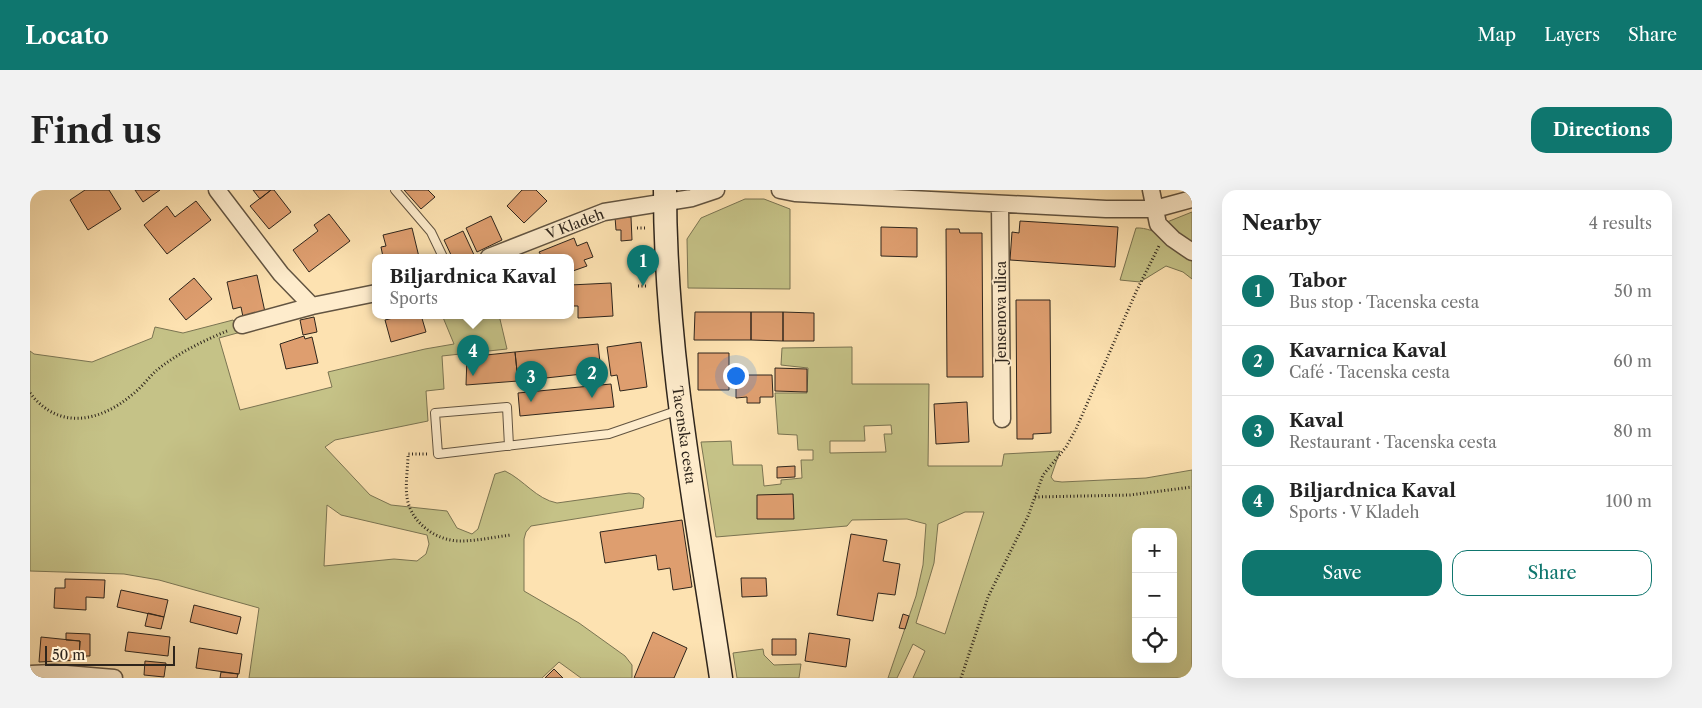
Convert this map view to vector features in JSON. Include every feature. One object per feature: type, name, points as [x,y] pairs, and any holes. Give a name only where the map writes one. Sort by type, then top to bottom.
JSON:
[{"type":"main road","name":"Tacenska cesta","points":[[665,196],[670,314],[680,410],[720,678]]},
{"type":"street","points":[[217,190],[281,274],[312,306]]},
{"type":"street","name":"V Kladeh","points":[[497,254],[604,212],[665,196],[692,198],[716,190]]},
{"type":"street","points":[[780,190],[795,193],[1000,204],[1155,209],[1192,199]]},
{"type":"street","points":[[1151,190],[1158,224],[1165,232],[1192,252]]},
{"type":"street","name":"Jensenova ulica","points":[[1000,204],[1002,420]]},
{"type":"street","points":[[242,325],[312,306],[372,294]]},
{"type":"street","points":[[30,674],[54,673],[114,678]]},
{"type":"lane","points":[[395,190],[431,232],[442,254]]},
{"type":"lane","points":[[509,446],[507,407],[435,413],[438,454],[509,446],[609,434],[680,410]]},
{"type":"path","points":[[637,228],[644,228]]},
{"type":"path","points":[[961,678],[988,597],[1035,497],[1043,475],[1066,447],[1076,429],[1136,292],[1165,232]]},
{"type":"path","points":[[638,286],[646,286]]},
{"type":"path","points":[[30,393],[54,415],[75,420],[106,412],[133,395],[158,370],[197,343],[242,325]]},
{"type":"path","points":[[438,454],[408,454],[407,498],[413,515],[422,526],[433,533],[460,541],[511,535]]},
{"type":"path","points":[[1035,497],[1130,496],[1192,487]]},
{"type":"shaded area","points":[[745,199],[764,199],[790,209],[790,289],[688,288],[687,239],[701,218]]},
{"type":"shaded area","points":[[1192,212],[1192,247],[1167,222]]},
{"type":"shaded area","points":[[1136,228],[1151,230],[1173,242],[1192,256],[1192,279],[1183,272],[1166,266],[1140,282],[1120,280]]},
{"type":"shaded area","points":[[444,319],[500,319],[507,349],[442,356],[444,389],[426,391],[428,421],[335,440],[325,447],[370,495],[391,505],[447,511],[457,528],[472,534],[478,529],[495,474],[505,471],[543,498],[557,503],[629,493],[639,494],[644,498],[643,508],[531,526],[526,532],[524,539],[524,591],[579,623],[625,656],[632,665],[632,678],[581,678],[559,662],[542,678],[249,678],[259,608],[159,580],[124,574],[30,571],[30,351],[34,354],[92,362],[152,338],[155,327],[183,333],[233,320],[241,332],[219,338],[240,410],[332,387],[328,372],[454,344]],"holes":[[[327,505],[341,515],[427,535],[429,544],[426,554],[417,561],[394,559],[324,566]]]},
{"type":"shaded area","points":[[852,347],[852,384],[929,384],[928,466],[1002,466],[1004,454],[1060,451],[1051,477],[1054,481],[1146,478],[1192,470],[1192,678],[913,678],[925,651],[913,644],[897,678],[888,678],[916,596],[923,565],[926,524],[907,519],[852,520],[847,526],[716,537],[701,442],[731,441],[733,465],[762,465],[764,486],[781,484],[781,480],[802,478],[801,460],[813,460],[813,450],[798,450],[797,435],[778,434],[775,393],[807,393],[808,368],[781,365],[782,348]],"holes":[[[891,425],[892,434],[884,434],[886,452],[830,453],[830,441],[865,441],[864,426]],[[965,512],[984,512],[945,634],[916,623],[934,563],[938,524]]]},
{"type":"shaded area","points":[[763,649],[764,655],[774,665],[801,664],[799,678],[737,678],[733,653]]},
{"type":"building","points":[[85,190],[109,190],[121,209],[88,230],[70,200]]},
{"type":"building","points":[[135,190],[160,190],[143,202]]},
{"type":"building","points":[[253,190],[271,190],[260,199]]},
{"type":"building","points":[[271,190],[274,190],[291,212],[269,229],[250,206]]},
{"type":"building","points":[[404,190],[428,190],[435,197],[421,209]]},
{"type":"building","points":[[522,190],[536,190],[547,201],[524,223],[507,206]]},
{"type":"building","points":[[196,201],[211,220],[167,254],[144,225],[167,206],[175,217]]},
{"type":"building","points":[[329,214],[350,241],[309,272],[293,250],[318,231],[314,225]]},
{"type":"building","points":[[491,216],[502,240],[477,252],[466,228]]},
{"type":"building","points":[[615,217],[631,217],[632,240],[621,241],[621,230],[616,230]]},
{"type":"building","points":[[1020,221],[1118,227],[1115,267],[1010,260],[1012,232],[1019,233]]},
{"type":"building","points":[[881,227],[917,228],[917,257],[881,256]]},
{"type":"building","points":[[412,228],[418,254],[382,254],[381,247],[386,246],[383,235]]},
{"type":"building","points":[[946,229],[959,229],[960,233],[982,233],[983,377],[947,377]]},
{"type":"building","points":[[463,231],[474,254],[451,254],[444,240]]},
{"type":"building","points":[[574,238],[577,246],[587,242],[593,257],[584,260],[587,266],[574,271],[574,254],[540,254],[539,252]]},
{"type":"building","points":[[257,275],[265,312],[243,317],[241,307],[233,309],[227,282]]},
{"type":"building","points":[[194,278],[212,299],[186,320],[169,299]]},
{"type":"building","points":[[611,283],[613,316],[578,318],[578,306],[574,306],[574,285]]},
{"type":"building","points":[[1016,300],[1050,300],[1051,433],[1033,434],[1033,439],[1017,439]]},
{"type":"building","points":[[695,312],[751,312],[751,340],[694,340]]},
{"type":"building","points":[[751,312],[783,312],[783,341],[751,340]]},
{"type":"building","points":[[783,312],[814,313],[814,341],[783,341]]},
{"type":"building","points":[[314,317],[317,332],[303,335],[300,320]]},
{"type":"building","points":[[422,319],[426,332],[391,342],[385,320]]},
{"type":"building","points":[[304,336],[305,339],[312,337],[318,363],[286,369],[280,344]]},
{"type":"building","points":[[641,342],[647,387],[620,391],[617,375],[611,376],[607,347]]},
{"type":"building","points":[[598,344],[601,372],[518,381],[515,352]]},
{"type":"building","points":[[515,352],[518,381],[466,385],[467,357]]},
{"type":"building","points":[[698,353],[729,353],[729,390],[698,390]]},
{"type":"building","points":[[775,368],[807,369],[807,392],[775,391]]},
{"type":"building","points":[[736,375],[772,375],[773,397],[760,397],[760,403],[747,403],[747,397],[736,398]]},
{"type":"building","points":[[611,384],[614,407],[520,416],[518,393]]},
{"type":"building","points":[[967,402],[969,442],[936,444],[934,404]]},
{"type":"building","points":[[795,466],[795,477],[777,478],[777,467]]},
{"type":"building","points":[[793,494],[794,519],[757,519],[757,495]]},
{"type":"building","points":[[682,520],[692,587],[673,590],[670,568],[658,570],[656,555],[605,563],[600,532]]},
{"type":"building","points":[[851,534],[887,540],[883,561],[900,564],[895,595],[878,593],[873,621],[837,615]]},
{"type":"building","points":[[741,578],[766,578],[767,596],[742,597]]},
{"type":"building","points":[[65,579],[105,580],[104,598],[86,597],[86,610],[54,608],[55,588],[65,588]]},
{"type":"building","points":[[121,590],[168,600],[164,617],[117,607]]},
{"type":"building","points":[[194,605],[241,617],[237,634],[190,622]]},
{"type":"building","points":[[148,613],[164,617],[161,629],[145,626]]},
{"type":"building","points":[[903,614],[909,616],[905,629],[899,628]]},
{"type":"building","points":[[128,632],[170,637],[168,656],[125,651]]},
{"type":"building","points":[[653,632],[687,648],[674,678],[634,678]]},
{"type":"building","points":[[66,633],[90,634],[90,656],[79,656],[80,641],[66,640]]},
{"type":"building","points":[[809,633],[850,639],[846,667],[805,661]]},
{"type":"building","points":[[41,637],[80,641],[79,660],[39,662]]},
{"type":"building","points":[[772,639],[796,639],[796,655],[772,655]]},
{"type":"building","points":[[199,648],[242,654],[239,674],[196,668]]},
{"type":"building","points":[[145,661],[166,663],[164,677],[144,675]]},
{"type":"building","points":[[554,669],[563,678],[545,678]]},
{"type":"building","points":[[221,672],[238,674],[237,678],[220,678]]},
{"type":"place","name":"Tabor","points":[[643,286]]},
{"type":"place","name":"Biljardnica Kaval","points":[[473,376]]},
{"type":"place","name":"Kavarnica Kaval","points":[[592,398]]},
{"type":"place","name":"Kaval","points":[[531,402]]}]
